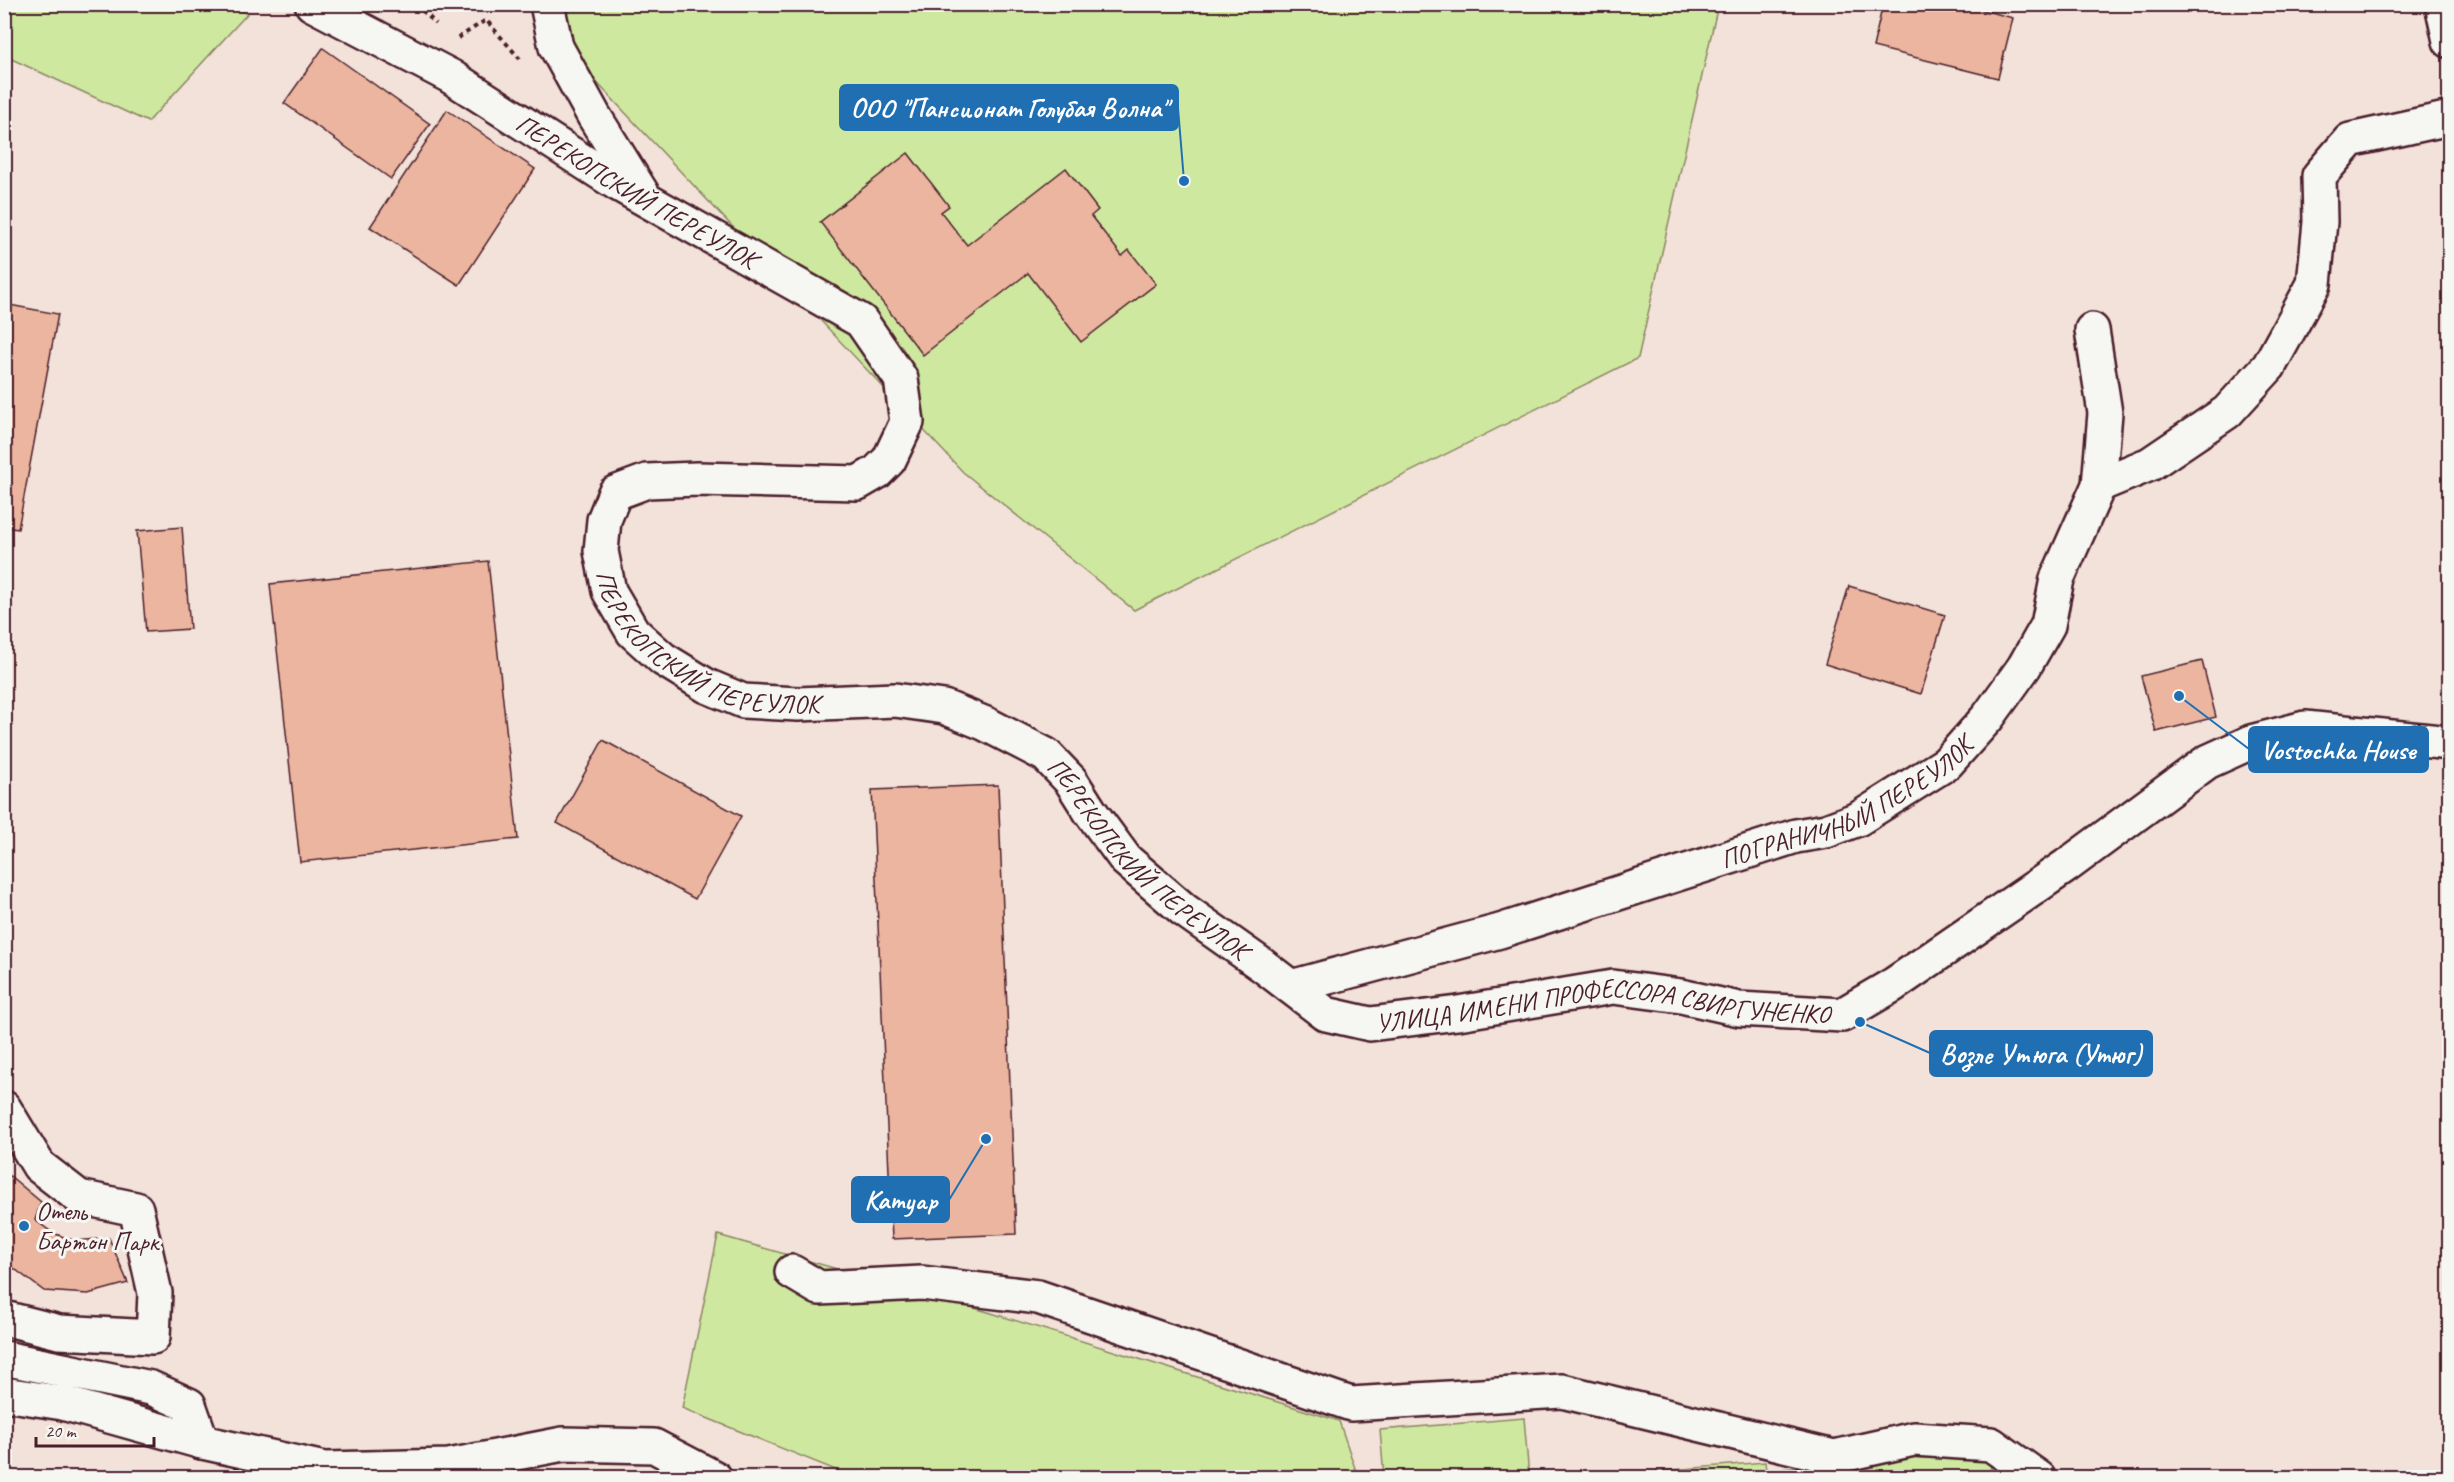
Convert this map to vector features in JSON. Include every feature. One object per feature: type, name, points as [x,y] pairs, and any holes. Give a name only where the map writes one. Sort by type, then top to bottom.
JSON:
[{"type":"street","name":"ПЕРЕКОПСКИЙ ПЕРЕУЛОК","points":[[312,4],[450,76],[618,184],[861,321],[901,379],[907,422],[889,460],[877,472],[858,483],[677,480],[647,482],[615,493],[604,520],[601,551],[609,591],[633,632],[663,659],[707,686],[743,701],[798,704],[895,700],[944,707],[986,724],[1046,755],[1071,781],[1126,860],[1184,910],[1291,987]]},
{"type":"street","points":[[547,4],[556,47],[594,116],[646,200]]},
{"type":"street","points":[[2442,4],[2450,41]]},
{"type":"street","points":[[2099,485],[2150,464],[2227,412],[2268,366],[2314,284],[2320,222],[2319,176],[2350,140],[2450,118]]},
{"type":"street","name":"ПОГРАНИЧНЫЙ ПЕРЕУЛОК","points":[[1291,987],[1500,931],[1796,836],[1826,831],[1858,819],[1947,763],[1988,717],[2024,668],[2048,625],[2057,579],[2099,485],[2105,413],[2092,330]]},
{"type":"street","name":"УЛИЦА ИМЕНИ ПРОФЕССОРА СВИРГУНЕНКО","points":[[1291,987],[1326,1014],[1370,1024],[1458,1013],[1613,987],[1681,996],[1739,1009],[1842,1015],[1893,985],[2018,899],[2207,762],[2250,742],[2305,728],[2450,743]]},
{"type":"street","points":[[4,1108],[39,1166],[79,1197],[136,1209],[155,1293],[153,1337],[59,1332],[4,1318]]},
{"type":"street","points":[[792,1272],[819,1288],[922,1283],[1038,1297],[1351,1404],[1562,1391],[1834,1457],[1914,1439],[1991,1444],[2039,1478]]},
{"type":"street","points":[[4,1358],[152,1388],[189,1405],[202,1442]]},
{"type":"street","points":[[4,1394],[63,1403],[202,1442],[325,1469],[449,1466],[563,1444],[654,1446],[715,1478]]},
{"type":"path","points":[[416,4],[438,26]]},
{"type":"path","points":[[453,40],[486,20],[519,60],[556,47]]},
{"type":"green space","points":[[229,4],[247,14],[148,122],[5,56],[5,5]]},
{"type":"green space","points":[[524,5],[1718,5],[1638,358],[1134,610],[963,472]]},
{"type":"green space","points":[[718,1235],[988,1312],[1339,1421],[1358,1477],[853,1477],[682,1408]]},
{"type":"green space","points":[[1524,1418],[1529,1477],[1384,1477],[1380,1430]]},
{"type":"green space","points":[[1988,1446],[1992,1477],[1785,1478],[1784,1469]]},
{"type":"green space","points":[[1765,1462],[1767,1477],[1589,1477]]},
{"type":"building","points":[[1883,4],[1960,4],[2013,18],[1998,78],[1873,47]]},
{"type":"building","points":[[323,48],[430,124],[391,179],[284,103]]},
{"type":"building","points":[[447,110],[535,169],[459,285],[370,227]]},
{"type":"building","points":[[908,153],[949,206],[941,212],[967,245],[1066,168],[1098,210],[1091,216],[1122,256],[1129,250],[1156,284],[1081,342],[1028,273],[923,355],[820,222]]},
{"type":"building","points":[[4,304],[58,314],[18,529],[4,527]]},
{"type":"building","points":[[182,527],[190,629],[146,632],[137,531]]},
{"type":"building","points":[[488,561],[518,839],[300,862],[270,584]]},
{"type":"building","points":[[1849,586],[1945,615],[1921,694],[1825,664]]},
{"type":"building","points":[[2202,661],[2216,717],[2156,732],[2141,676]]},
{"type":"building","points":[[603,740],[741,816],[695,899],[557,823]]},
{"type":"building","points":[[998,785],[1016,1234],[892,1239],[872,790]]},
{"type":"building","name":"Отель Бартон Парк","points":[[4,1171],[41,1202],[35,1220],[53,1233],[75,1241],[109,1238],[128,1283],[88,1294],[44,1291],[8,1264],[4,1271]]},
{"type":"place","name":"ООО \"Пансионат Голубая Волна\"","points":[[1184,181]]},
{"type":"place","name":"Vostochka House","points":[[2179,696]]},
{"type":"place","name":"Возле Утюга (Утюг)","points":[[1860,1022]]},
{"type":"place","name":"Катуар","points":[[986,1139]]},
{"type":"place","name":"Отель Бартон Парк","points":[[24,1226]]}]
